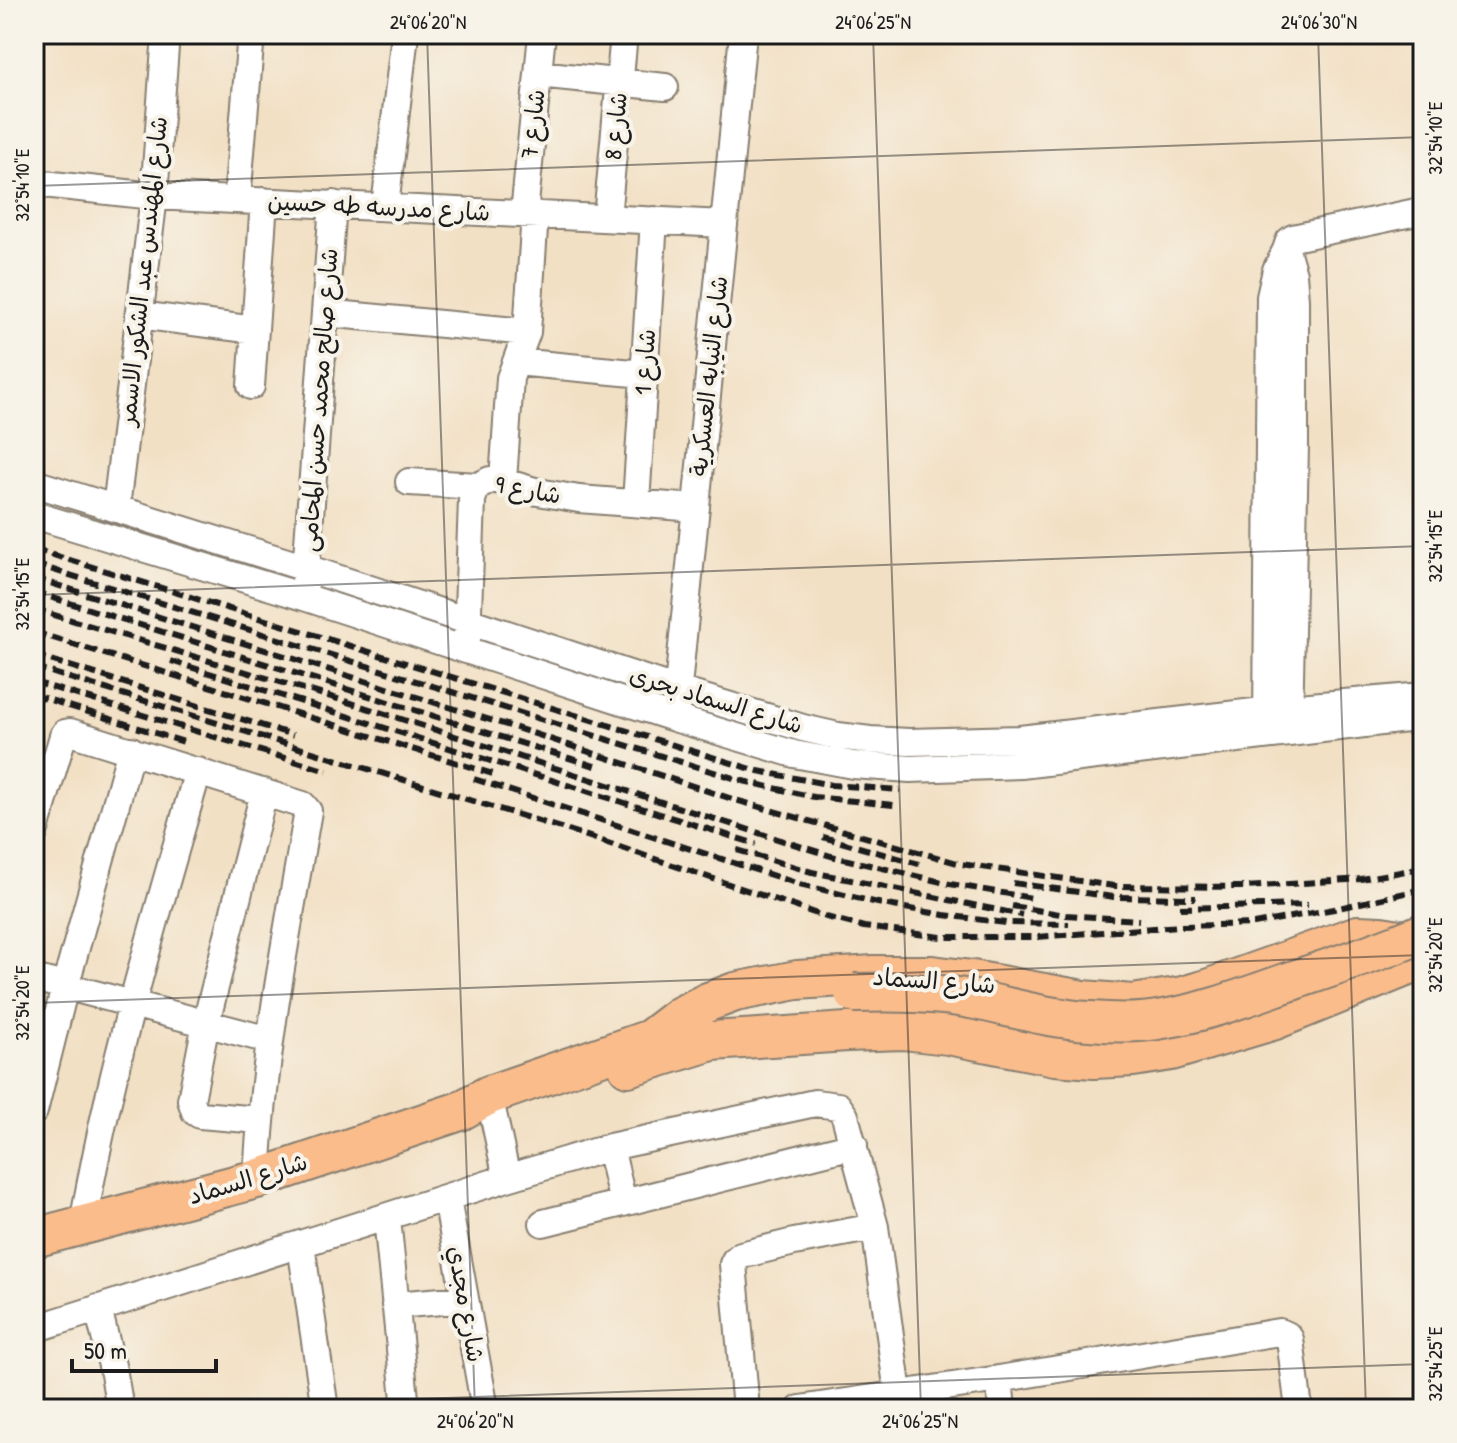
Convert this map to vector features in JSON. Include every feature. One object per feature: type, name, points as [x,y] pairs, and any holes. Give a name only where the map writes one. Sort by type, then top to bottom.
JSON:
[{"type":"highway","points":[[650,1039],[771,1006],[855,1003],[913,993],[973,1000],[1066,1019],[1126,1023],[1162,1020],[1204,1010],[1358,959],[1423,933]]},
{"type":"highway","name":"شارع السماد","points":[[34,1238],[257,1179],[480,1105],[650,1039],[680,1016],[735,992],[797,980],[932,975],[1083,1000],[1133,1004],[1207,989],[1358,935],[1423,943]]},
{"type":"highway","points":[[712,1041],[747,1029],[820,1015],[855,1003],[979,1020],[1025,1032],[1072,1039],[1132,1041],[1160,1038],[1189,1033],[1280,1004],[1423,950]]},
{"type":"highway","name":"شارع السماد","points":[[480,1105],[712,1041],[903,1030],[974,1039],[1055,1056],[1094,1059],[1133,1057],[1171,1051],[1275,1020],[1423,960]]},
{"type":"street","name":"شارع المهندس عبد الشكور الاسمر","points":[[116,508],[154,196],[166,34]]},
{"type":"street","points":[[237,200],[251,34]]},
{"type":"street","points":[[385,207],[405,34]]},
{"type":"street","name":"شارع 7","points":[[491,484],[510,384],[527,332],[529,214],[542,34]]},
{"type":"street","name":"شارع 8","points":[[607,218],[624,34]]},
{"type":"street","name":"شارع النيابه العسكرية","points":[[674,718],[743,34]]},
{"type":"street","points":[[538,74],[665,87]]},
{"type":"street","name":"شارع مدرسه طه حسين","points":[[34,183],[154,196],[724,224]]},
{"type":"street","points":[[251,386],[264,201]]},
{"type":"street","name":"شارع صالح محمد حسن المحامى","points":[[304,597],[333,204]]},
{"type":"street","points":[[1278,722],[1282,445],[1270,297],[1276,270],[1289,241],[1301,235],[1421,211]]},
{"type":"street","name":"شارع 1","points":[[636,503],[654,220]]},
{"type":"street","points":[[325,313],[527,332]]},
{"type":"street","points":[[139,315],[255,330]]},
{"type":"street","points":[[516,362],[644,374]]},
{"type":"street","points":[[409,482],[491,484]]},
{"type":"street","name":"شارع السماد بحرى","points":[[34,483],[803,728],[870,740],[1021,752]]},
{"type":"street","name":"شارع 9","points":[[466,650],[472,500],[475,491],[491,484],[579,499],[696,508]]},
{"type":"street","name":"شارع السماد بحرى","points":[[34,515],[304,597],[674,718],[794,754],[853,765],[910,769],[1021,752],[1278,722],[1423,696]]},
{"type":"street","name":"شارع السماد بحرى","points":[[1278,722],[1423,717]]},
{"type":"street","points":[[34,833],[63,736],[70,732],[264,792],[303,805],[308,811],[269,1040],[257,1179]]},
{"type":"street","points":[[909,742],[910,769]]},
{"type":"street","points":[[34,1111],[131,750]]},
{"type":"street","points":[[83,1225],[95,1153],[132,1005],[198,771]]},
{"type":"street","points":[[260,1120],[200,1115],[195,1112],[191,1100],[206,1023],[264,792]]},
{"type":"street","points":[[34,978],[269,1040]]},
{"type":"street","points":[[34,1329],[610,1147],[815,1103],[834,1104],[842,1110],[854,1145],[875,1227],[898,1393]]},
{"type":"street","points":[[480,1105],[507,1178]]},
{"type":"street","points":[[543,1223],[854,1145]]},
{"type":"street","points":[[610,1147],[623,1203]]},
{"type":"street","name":"شارع مجدي","points":[[447,1199],[485,1409]]},
{"type":"street","points":[[387,1218],[406,1409]]},
{"type":"street","points":[[746,1409],[735,1260],[741,1255],[794,1242],[875,1227]]},
{"type":"street","points":[[301,1245],[325,1409]]},
{"type":"street","points":[[395,1305],[465,1299]]},
{"type":"street","points":[[98,1308],[120,1409]]},
{"type":"street","points":[[807,1408],[1279,1332],[1290,1339],[1305,1408]]},
{"type":"street","points":[[999,1379],[1002,1409]]},
{"type":"railway","points":[[34,549],[758,771],[832,785],[900,790]]},
{"type":"railway","points":[[34,564],[743,781],[814,797],[894,805]]},
{"type":"railway","points":[[34,578],[529,732],[735,800],[961,864],[1114,886],[1246,887],[1361,879],[1423,868]]},
{"type":"railway","points":[[34,592],[598,767]]},
{"type":"railway","points":[[34,609],[351,703],[831,856],[950,884],[1032,898]]},
{"type":"railway","points":[[34,632],[493,774]]},
{"type":"railway","points":[[34,655],[293,735]]},
{"type":"railway","points":[[171,661],[756,844]]},
{"type":"railway","points":[[34,667],[578,833],[864,927],[941,937],[1037,937],[1180,926],[1254,924],[1423,889]]},
{"type":"railway","points":[[34,682],[327,771]]},
{"type":"railway","points":[[34,695],[184,742]]},
{"type":"railway","points":[[474,779],[799,884],[944,915],[1006,923],[1069,924]]},
{"type":"railway","points":[[823,837],[919,864]]},
{"type":"railway","points":[[737,850],[812,872],[1022,915]]},
{"type":"railway","points":[[1013,883],[1114,897],[1196,898]]},
{"type":"railway","points":[[1180,908],[1308,905]]},
{"type":"railway","points":[[1012,906],[1066,915],[1139,920]]}]
